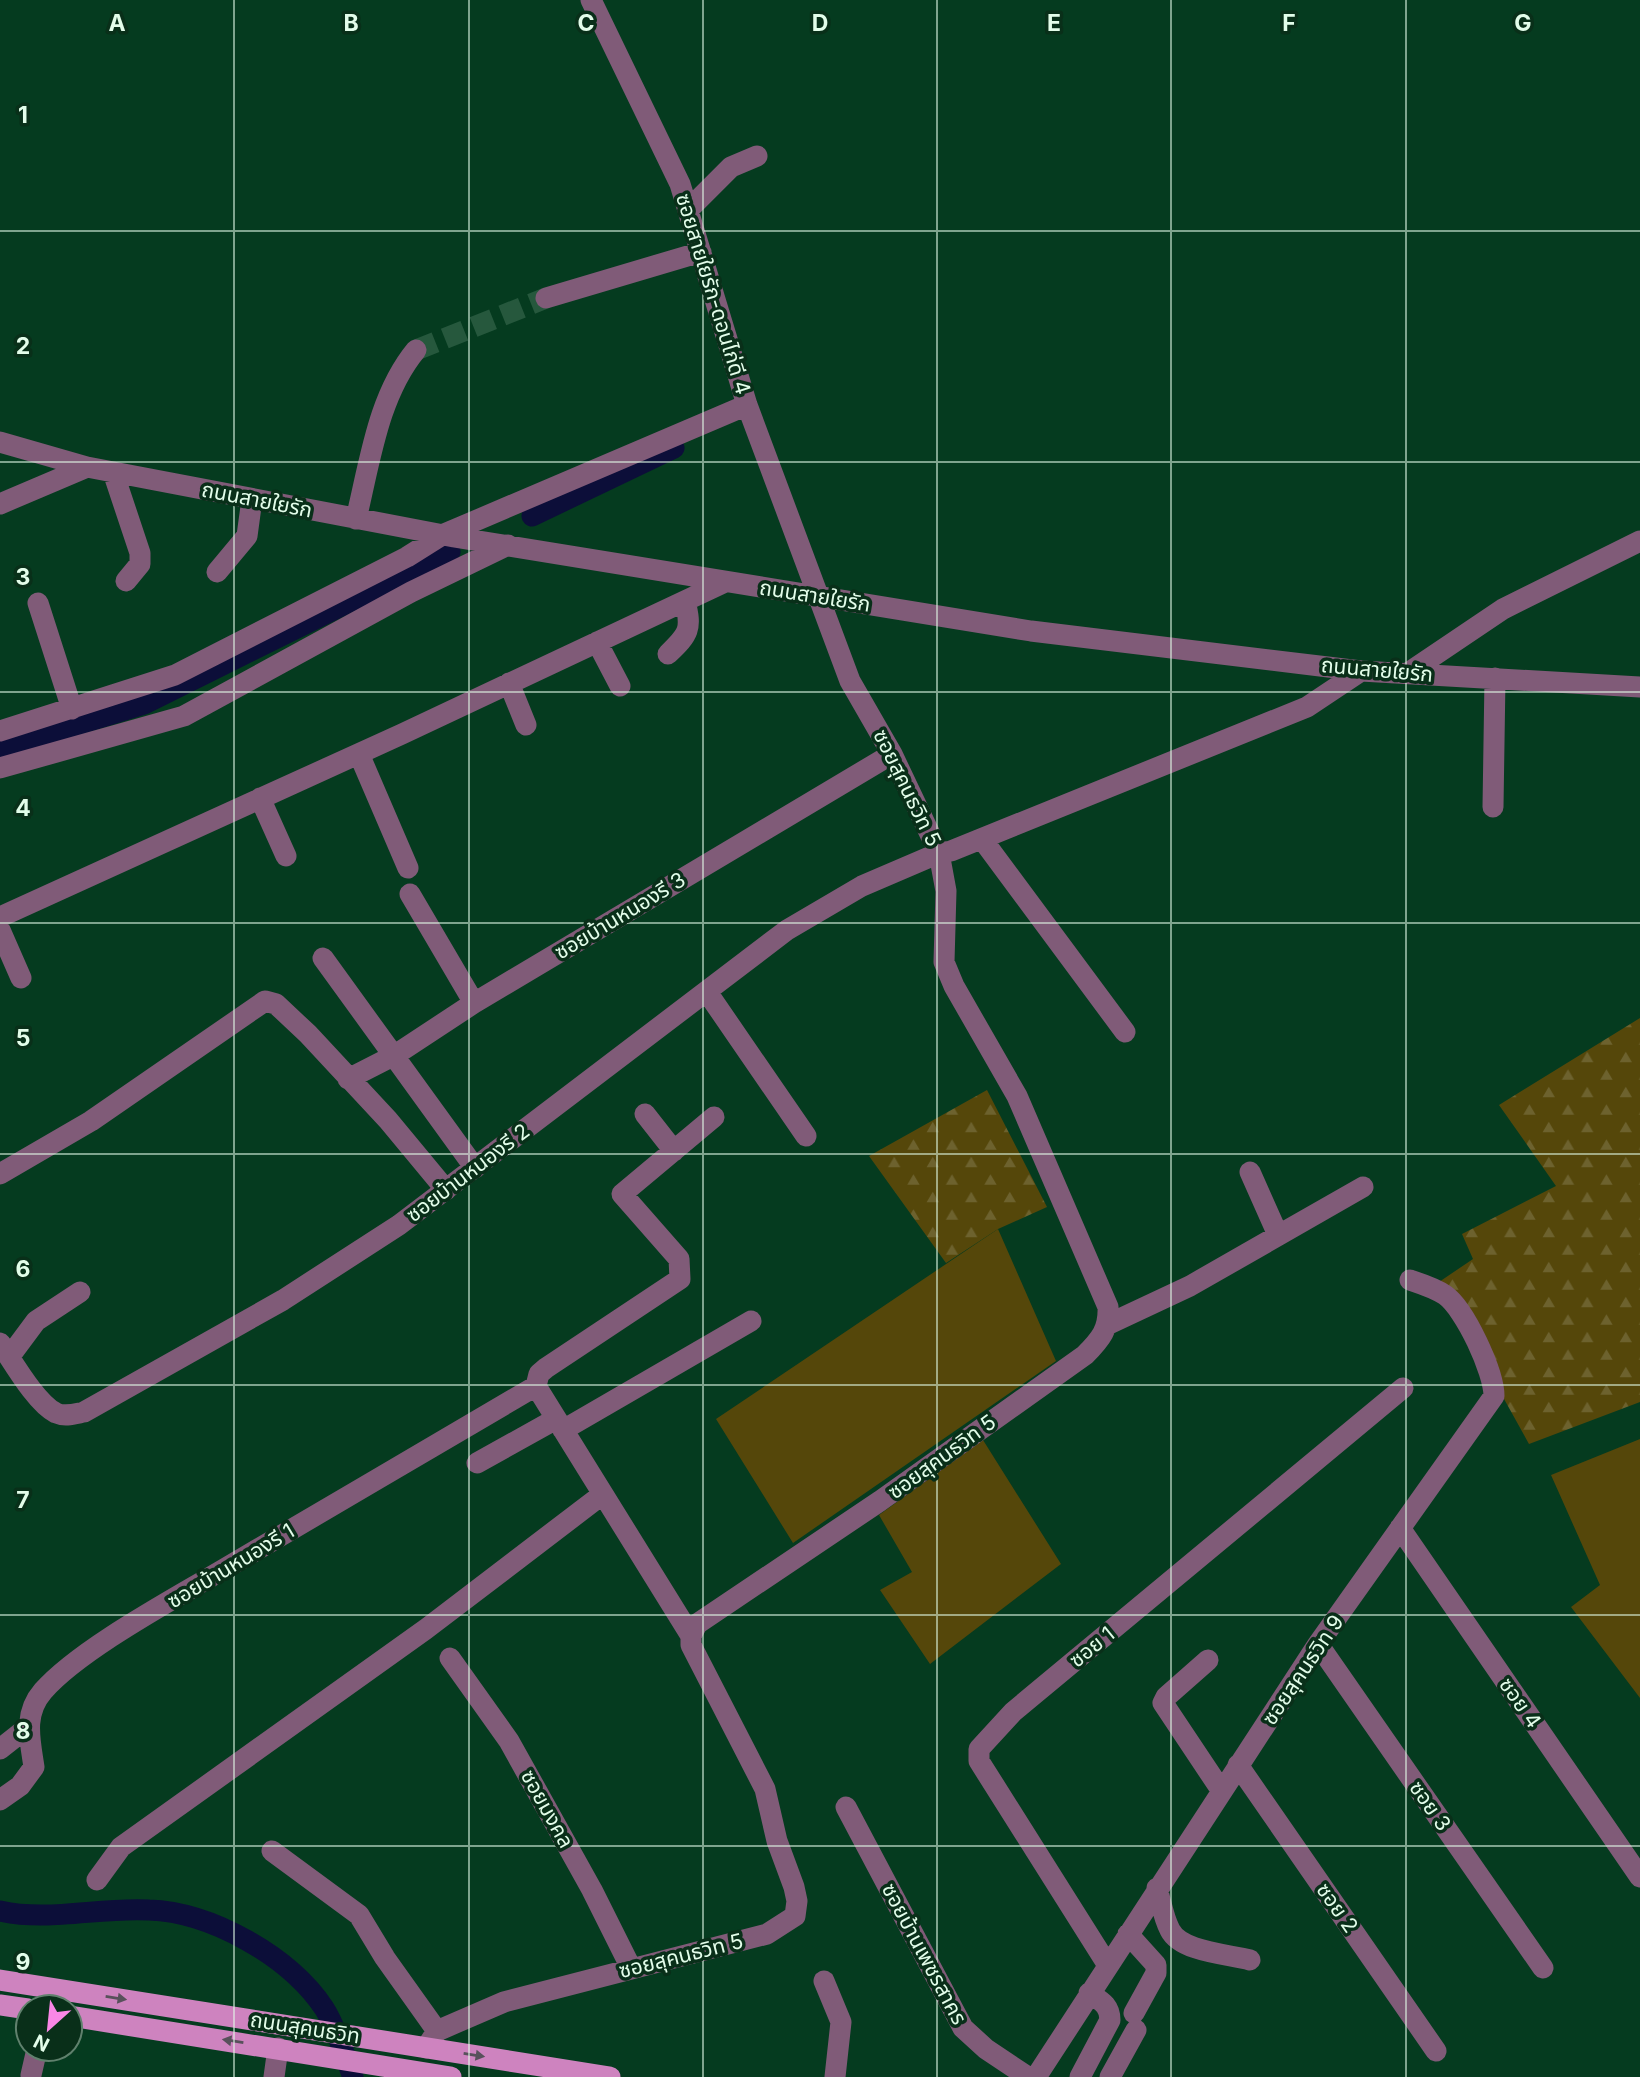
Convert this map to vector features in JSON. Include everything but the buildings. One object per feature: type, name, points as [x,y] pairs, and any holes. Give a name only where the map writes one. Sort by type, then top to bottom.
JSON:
[{"type":"main road","name":"ถนนสุคนธวิท","points":[[0,1980],[358,2037],[432,2039],[610,2077]]},
{"type":"main road","name":"ถนนสุคนธวิท","points":[[84,2018],[451,2077]]},
{"type":"street","name":"ซอยสายใยรัก-ดอนไก่ดี 4","points":[[591,0],[680,184],[747,405],[817,596]]},
{"type":"street","points":[[688,210],[731,167],[757,156]]},
{"type":"street","points":[[546,298],[701,252]]},
{"type":"street","points":[[356,519],[387,400],[396,379],[415,350]]},
{"type":"street","points":[[0,731],[175,676],[407,556],[442,535],[747,405]]},
{"type":"street","name":"ถนนสายใยรัก","points":[[0,442],[87,467],[442,535],[723,583],[1031,631],[1361,671],[1640,687]]},
{"type":"street","points":[[0,504],[87,467]]},
{"type":"street","points":[[113,472],[140,553],[140,564],[125,581]]},
{"type":"street","points":[[217,572],[247,536],[252,499]]},
{"type":"street","points":[[1408,673],[1503,609],[1640,541]]},
{"type":"street","points":[[0,768],[184,716],[411,592],[508,545]]},
{"type":"street","points":[[0,917],[359,754],[723,583]]},
{"type":"street","name":"ซอยสุคนธวิท 5","points":[[432,2039],[504,2002],[767,1934],[795,1916],[794,1887],[777,1841],[765,1789],[691,1645],[691,1636],[697,1624],[880,1502],[1085,1355],[1101,1339],[1108,1324],[1108,1307],[1033,1130],[954,986],[944,962],[946,891],[939,853],[892,754],[850,681],[817,596]]},
{"type":"street","points":[[668,654],[684,639],[690,625],[685,601]]},
{"type":"street","points":[[38,603],[72,709]]},
{"type":"street","points":[[597,642],[620,686]]},
{"type":"street","name":"ซอยบ้านหนองรี 2","points":[[5,1350],[43,1403],[57,1413],[68,1415],[84,1412],[283,1300],[399,1225],[786,930],[826,905],[939,853],[982,839],[1307,707],[1361,671]]},
{"type":"street","points":[[1493,807],[1495,678]]},
{"type":"street","points":[[509,683],[526,725]]},
{"type":"street","points":[[359,754],[408,868]]},
{"type":"street","name":"ซอยบ้านหนองรี 3","points":[[348,1079],[395,1055],[474,1003],[892,754]]},
{"type":"street","points":[[260,798],[286,856]]},
{"type":"street","points":[[982,839],[1125,1032]]},
{"type":"street","points":[[410,894],[474,1003]]},
{"type":"street","points":[[0,930],[21,978]]},
{"type":"street","points":[[323,958],[475,1168]]},
{"type":"street","points":[[707,992],[806,1136]]},
{"type":"street","points":[[1,1171],[91,1121],[265,1001],[284,1010],[388,1120],[446,1189]]},
{"type":"street","points":[[646,1114],[674,1151],[715,1117]]},
{"type":"street","name":"ซอยบ้านหนองรี 1","points":[[0,1800],[20,1786],[34,1767],[28,1727],[31,1711],[42,1692],[88,1654],[182,1594],[536,1386],[539,1374],[546,1368],[680,1279],[679,1259],[622,1195],[674,1151]]},
{"type":"street","points":[[1250,1172],[1278,1234]]},
{"type":"street","points":[[1108,1324],[1158,1303],[1363,1187]]},
{"type":"street","name":"ซอยสุคนธวิท 9","points":[[1036,2077],[1107,1964],[1318,1644],[1494,1396],[1494,1382],[1457,1306],[1445,1295],[1410,1280]]},
{"type":"street","points":[[5,1350],[36,1321],[80,1292]]},
{"type":"street","points":[[477,1464],[560,1424],[751,1321]]},
{"type":"street","points":[[536,1386],[691,1636]]},
{"type":"street","name":"ซอย 1","points":[[1107,1964],[979,1761],[979,1749],[1013,1712],[1403,1388]]},
{"type":"street","points":[[97,1880],[121,1847],[426,1629],[603,1494]]},
{"type":"street","name":"ซอย 4","points":[[1400,1528],[1640,1877]]},
{"type":"street","name":"ซอย 3","points":[[1318,1644],[1543,1968]]},
{"type":"street","name":"ซอยมงคล","points":[[450,1658],[509,1741],[592,1890],[631,1968]]},
{"type":"street","points":[[1208,1660],[1163,1703],[1221,1790]]},
{"type":"street","points":[[0,1749],[28,1727]]},
{"type":"street","name":"ซอย 2","points":[[1238,1765],[1436,2051]]},
{"type":"street","name":"ซอยบ้านเพชรสาคร","points":[[846,1807],[963,2028],[986,2049],[1028,2077]]},
{"type":"street","points":[[272,1851],[359,1915],[432,2039]]},
{"type":"street","points":[[1157,1888],[1171,1932],[1177,1939],[1250,1960]]},
{"type":"street","points":[[1110,2077],[1156,1973],[1156,1965],[1128,1934]]},
{"type":"street","points":[[824,1981],[841,2022],[835,2077]]},
{"type":"street","points":[[1080,2077],[1110,2020],[1110,2010],[1089,1993]]},
{"type":"street","points":[[274,2077],[278,2048]]},
{"type":"street","points":[[31,2075],[34,2063]]},
{"type":"green space","points":[[1640,1018],[1640,1402],[1529,1444],[1439,1282],[1473,1259],[1462,1234],[1556,1186],[1499,1105]]},
{"type":"green space","points":[[987,1090],[1047,1207],[998,1229],[946,1263],[869,1156]]},
{"type":"green space","points":[[998,1229],[1056,1361],[793,1543],[716,1419]]},
{"type":"green space","points":[[1640,1439],[1640,1698],[1571,1607],[1600,1585],[1551,1475]]},
{"type":"green space","points":[[983,1440],[1061,1564],[930,1664],[880,1590],[912,1572],[879,1515]]},
{"type":"waterway","points":[[532,516],[674,448]]},
{"type":"waterway","points":[[0,749],[144,704],[450,552]]},
{"type":"waterway","points":[[0,1911],[55,1915],[149,1910],[198,1919],[222,1928],[270,1955],[309,1989],[329,2016],[353,2077]]},
{"type":"tunnel","points":[[416,350],[546,298]]}]
